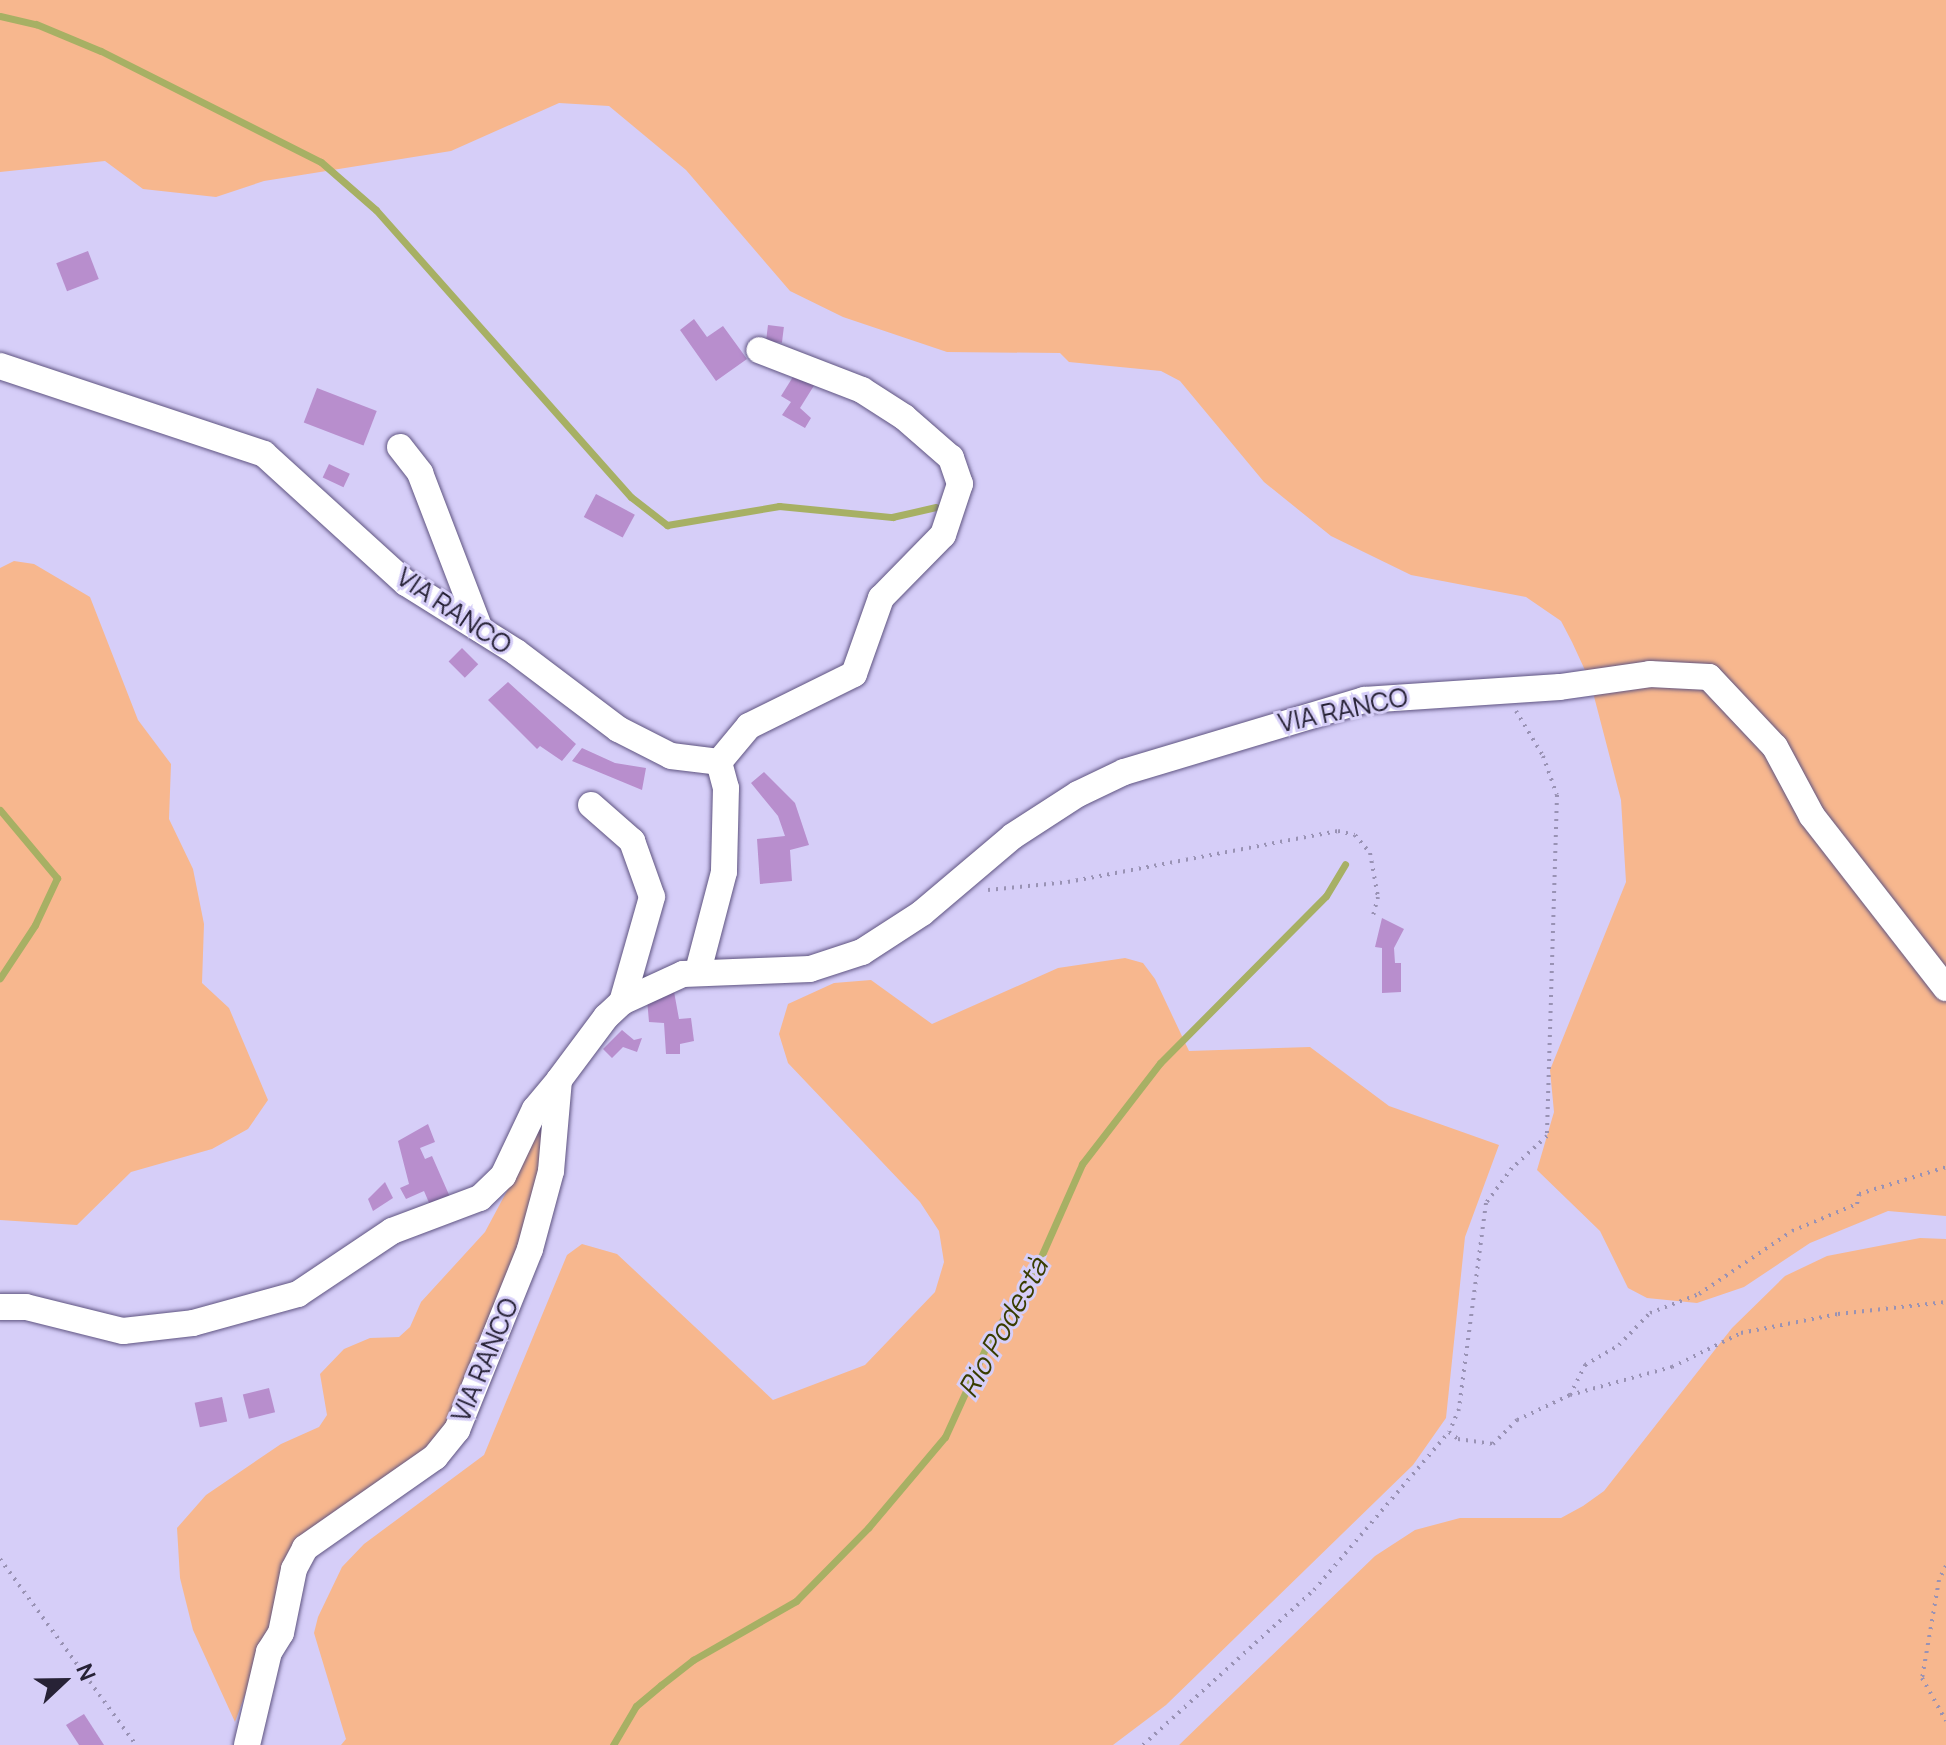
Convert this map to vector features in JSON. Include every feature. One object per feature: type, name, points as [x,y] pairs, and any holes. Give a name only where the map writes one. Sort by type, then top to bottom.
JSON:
[{"type":"street","points":[[698,971],[724,872],[726,777],[719,762],[749,726],[854,674],[881,598],[943,535],[960,484],[951,458],[904,417],[862,390],[759,350]]},
{"type":"street","name":"VIA RANCO","points":[[0,366],[264,454],[406,583],[480,629],[618,729],[671,756],[719,762]]},
{"type":"street","points":[[400,447],[420,473],[480,629]]},
{"type":"street","name":"VIA RANCO","points":[[247,1745],[269,1652],[281,1633],[294,1569],[305,1548],[435,1457],[457,1430],[530,1249],[551,1171],[559,1080],[622,1002],[698,971],[810,969],[862,952],[922,913],[955,880],[1078,794],[1124,772],[1364,700],[1517,689],[1650,674],[1709,677],[1775,747],[1812,816],[1946,988]]},
{"type":"street","points":[[591,805],[632,841],[652,897],[622,1002]]},
{"type":"street","points":[[0,1307],[26,1307],[123,1331],[193,1323],[298,1294],[392,1231],[480,1198],[503,1176],[535,1109],[559,1080]]},
{"type":"path","points":[[1143,1745],[1314,1590],[1449,1432],[1459,1409],[1486,1203],[1512,1168],[1547,1136],[1550,1099],[1546,1029],[1557,795],[1543,756],[1513,706],[1517,689]]},
{"type":"path","points":[[955,880],[975,889],[1003,891],[1338,831],[1355,835],[1370,853],[1378,897],[1372,919]]},
{"type":"path","points":[[1570,1395],[1585,1365],[1619,1345],[1650,1313],[1699,1294],[1792,1231],[1857,1204],[1859,1194],[1946,1167]]},
{"type":"path","points":[[1449,1432],[1458,1439],[1493,1444],[1517,1420],[1570,1395],[1672,1367],[1741,1333],[1838,1314],[1946,1302]]},
{"type":"path","points":[[0,1559],[136,1745]]},
{"type":"path","points":[[1946,1566],[1939,1580],[1922,1678],[1946,1721]]},
{"type":"shaded area","points":[[0,0],[1946,0],[1946,1216],[1888,1211],[1810,1243],[1744,1287],[1697,1303],[1647,1298],[1628,1288],[1600,1231],[1537,1170],[1554,1112],[1550,1070],[1626,882],[1621,800],[1590,681],[1561,621],[1526,597],[1411,575],[1331,536],[1264,482],[1180,381],[1161,371],[1069,362],[1060,353],[947,352],[843,317],[790,291],[686,170],[609,106],[559,103],[451,151],[264,181],[216,197],[143,189],[105,161],[0,172]]},
{"type":"shaded area","points":[[14,561],[34,564],[90,597],[138,720],[171,764],[169,819],[193,869],[204,924],[202,983],[229,1008],[268,1100],[248,1129],[212,1149],[131,1172],[77,1225],[0,1220],[0,568]]},
{"type":"shaded area","points":[[1125,958],[1143,963],[1155,979],[1189,1051],[1310,1047],[1389,1106],[1499,1145],[1465,1237],[1446,1418],[1413,1465],[1166,1705],[1113,1745],[341,1745],[346,1739],[314,1633],[318,1617],[342,1567],[364,1544],[484,1455],[567,1255],[582,1244],[617,1254],[773,1400],[865,1365],[935,1292],[944,1262],[939,1231],[920,1202],[788,1063],[779,1034],[788,1004],[834,983],[871,980],[932,1024],[1058,968]]},
{"type":"shaded area","points":[[547,1116],[538,1198],[461,1401],[434,1445],[302,1540],[235,1722],[193,1630],[180,1578],[177,1528],[206,1495],[281,1444],[319,1427],[327,1415],[320,1374],[344,1349],[370,1338],[399,1337],[410,1327],[421,1302],[485,1232]]},
{"type":"shaded area","points":[[1920,1238],[1946,1239],[1946,1745],[1179,1745],[1375,1556],[1415,1530],[1460,1518],[1561,1518],[1583,1506],[1604,1491],[1732,1328],[1785,1276],[1827,1256]]},
{"type":"building","points":[[88,251],[99,279],[67,291],[56,263]]},
{"type":"building","points":[[694,319],[707,337],[723,326],[747,359],[716,381],[680,330]]},
{"type":"building","points":[[768,325],[784,327],[782,343],[766,341]]},
{"type":"building","points":[[796,372],[815,384],[800,408],[811,418],[805,428],[782,415],[791,402],[781,396]]},
{"type":"building","points":[[317,388],[377,411],[363,445],[304,423]]},
{"type":"building","points":[[329,464],[350,474],[344,487],[323,478]]},
{"type":"building","points":[[596,494],[635,515],[623,538],[584,517]]},
{"type":"building","points":[[462,648],[478,664],[465,678],[449,661]]},
{"type":"building","points":[[508,682],[576,744],[562,761],[540,746],[537,749],[488,700]]},
{"type":"building","points":[[582,748],[615,763],[646,768],[642,790],[572,761]]},
{"type":"building","points":[[764,772],[795,803],[809,845],[790,850],[792,881],[760,884],[757,839],[785,836],[778,816],[751,783]]},
{"type":"building","points":[[1382,918],[1404,929],[1394,948],[1395,963],[1401,963],[1401,992],[1382,993],[1382,948],[1375,947]]},
{"type":"building","points":[[673,986],[679,1019],[691,1018],[694,1041],[680,1044],[680,1054],[666,1054],[664,1023],[649,1022],[647,999]]},
{"type":"building","points":[[622,1030],[634,1040],[642,1038],[637,1052],[623,1047],[612,1058],[603,1049]]},
{"type":"building","points":[[428,1124],[435,1142],[420,1148],[425,1159],[432,1156],[450,1197],[430,1205],[424,1191],[406,1199],[400,1188],[409,1184],[398,1141]]},
{"type":"building","points":[[385,1182],[393,1198],[373,1211],[368,1199]]},
{"type":"building","points":[[269,1388],[275,1412],[249,1419],[243,1395]]},
{"type":"building","points":[[222,1397],[227,1421],[200,1427],[195,1403]]},
{"type":"building","points":[[84,1714],[104,1745],[79,1745],[66,1725]]},
{"type":"waterway","points":[[0,16],[36,24],[101,51],[321,162],[376,210],[631,497],[667,525],[779,506],[892,517],[936,507]]},
{"type":"waterway","points":[[0,810],[57,878],[35,925],[0,978]]},
{"type":"waterway","name":"Rio Podestà","points":[[613,1745],[636,1706],[661,1685],[693,1660],[796,1601],[868,1528],[945,1437],[986,1347],[1040,1259],[1082,1164],[1160,1063],[1326,896],[1345,864]]}]
